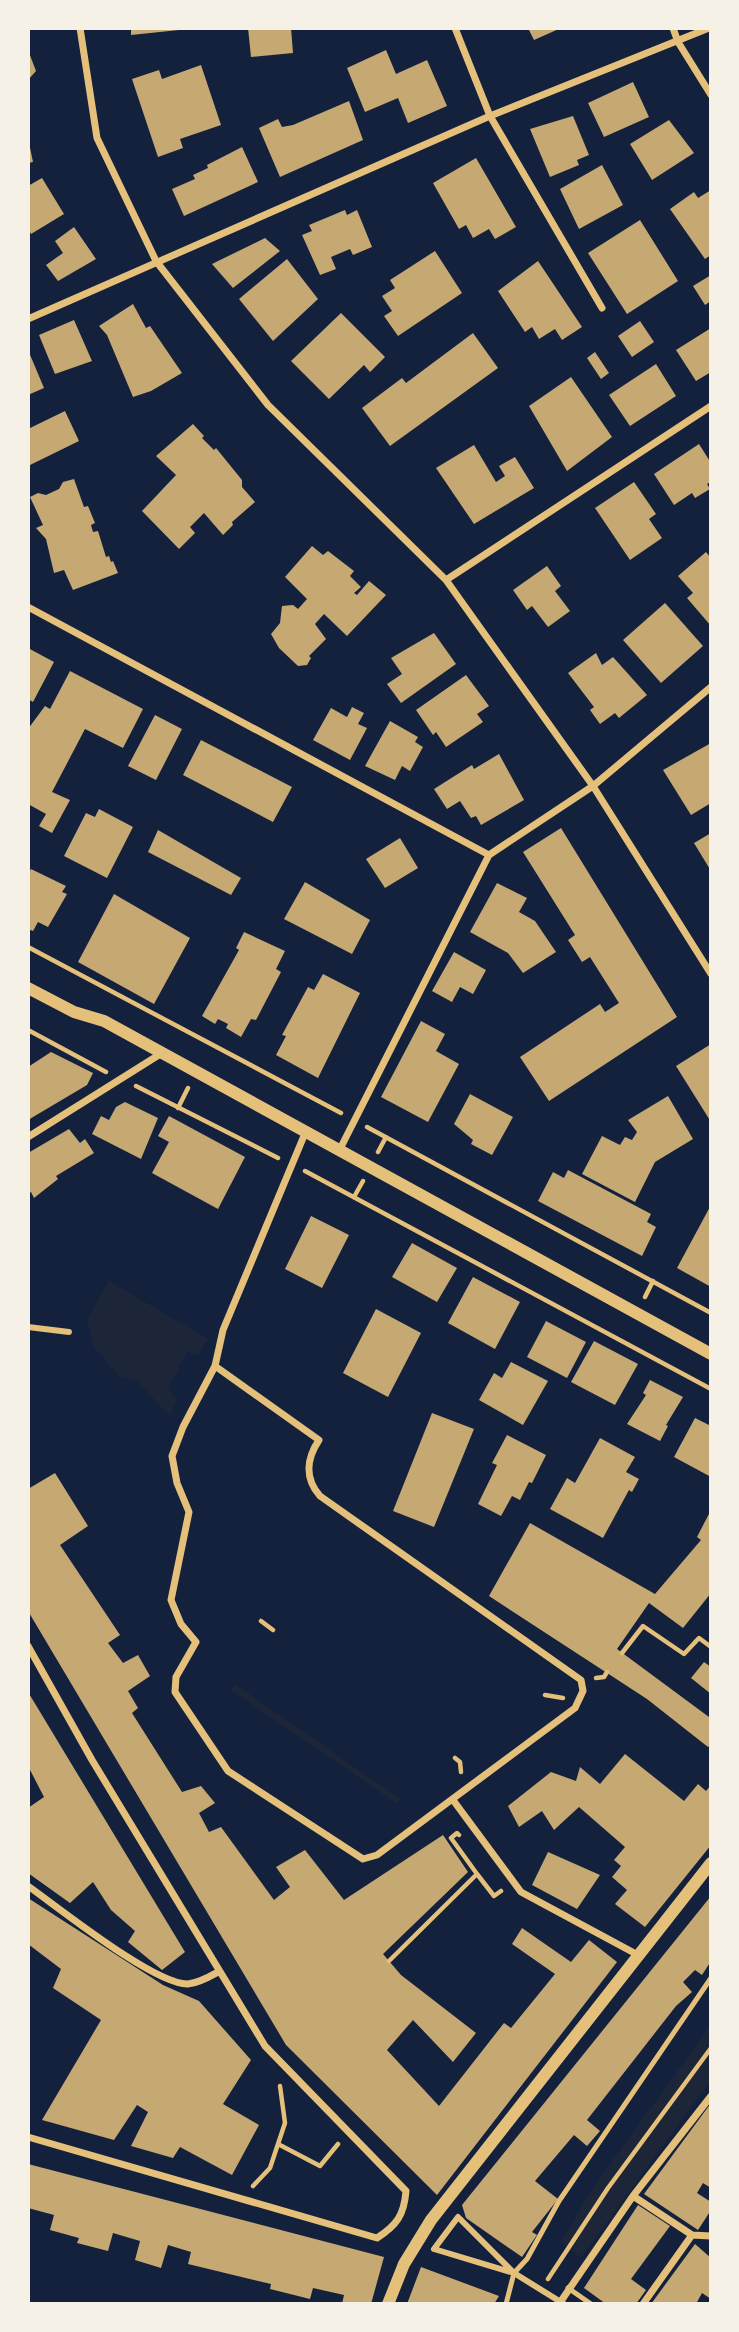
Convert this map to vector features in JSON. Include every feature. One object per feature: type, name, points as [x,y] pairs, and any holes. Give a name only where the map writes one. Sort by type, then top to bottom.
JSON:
[{"type":"street","points":[[80,28],[97,138],[156,261],[268,405],[446,580],[593,786],[711,974]]},
{"type":"street","points":[[455,28],[490,116],[602,308]]},
{"type":"street","points":[[673,28],[678,42],[711,95]]},
{"type":"street","points":[[28,318],[490,116],[709,28]]},
{"type":"street","points":[[446,580],[711,406]]},
{"type":"street","points":[[28,607],[489,855]]},
{"type":"street","points":[[340,1149],[489,855],[593,786],[711,687]]},
{"type":"street","points":[[28,988],[74,1012],[104,1021],[711,1354]]},
{"type":"street","points":[[28,1137],[163,1053]]},
{"type":"street","points":[[215,1366],[319,1440],[309,1456],[311,1486],[320,1496],[581,1680],[583,1691],[575,1708],[377,1855],[363,1859],[228,1771],[175,1692],[176,1677],[196,1642],[181,1624],[171,1600],[190,1512],[177,1483],[172,1456],[183,1427],[215,1366],[223,1330],[306,1131]]},
{"type":"street","points":[[28,1327],[69,1332]]},
{"type":"street","points":[[28,1646],[218,1972],[265,2046],[313,2092],[406,2191],[404,2209],[396,2226],[377,2238],[233,2194],[28,2137]]},
{"type":"street","points":[[453,1800],[521,1892],[638,1955]]},
{"type":"street","points":[[388,2304],[414,2245],[711,1863]]},
{"type":"street","points":[[28,1886],[154,1974],[186,1984],[200,1982],[218,1972]]},
{"type":"street","points":[[514,2273],[458,2217],[434,2249],[514,2273],[562,2303],[568,2287],[633,2196],[711,2096]]},
{"type":"street","points":[[633,2196],[692,2235],[711,2236]]},
{"type":"street","points":[[643,2304],[692,2235]]},
{"type":"lane","points":[[506,2304],[514,2273],[527,2259],[559,2201],[640,2078],[711,1978]]},
{"type":"lane","points":[[568,2287],[591,2304]]},
{"type":"path","points":[[28,1030],[94,1066]]},
{"type":"path","points":[[142,1089],[266,1153]]},
{"type":"path","points":[[314,1175],[711,1389]]},
{"type":"path","points":[[261,1621],[273,1630]]},
{"type":"path","points":[[622,1653],[643,1626],[684,1654],[699,1638],[711,1647]]},
{"type":"path","points":[[545,1695],[564,1698]]},
{"type":"path","points":[[454,1758],[460,1762],[462,1782]]},
{"type":"path","points":[[464,1843],[457,1833],[452,1838],[494,1896],[513,1881]]},
{"type":"path","points":[[389,1961],[477,1873]]},
{"type":"path","points":[[493,1881],[500,1891]]},
{"type":"path","points":[[541,2289],[608,2188],[711,2048]]},
{"type":"path","points":[[245,2190],[260,2181],[270,2168],[285,2123],[276,2057]]},
{"type":"path","points":[[278,2144],[320,2166],[344,2136]]},
{"type":"shaded area","points":[[109,1281],[208,1339],[198,1356],[187,1351],[168,1390],[177,1400],[170,1416],[137,1381],[119,1376],[93,1346],[87,1319]]},
{"type":"shaded area","points":[[235,1684],[400,1799],[396,1803],[231,1690]]},
{"type":"shaded area","points":[[711,2025],[711,2080],[581,2258],[561,2242],[594,2186]]},
{"type":"building","points":[[131,28],[178,28],[179,30],[131,35]]},
{"type":"building","points":[[248,28],[291,28],[293,53],[251,57]]},
{"type":"building","points":[[528,28],[561,28],[534,40]]},
{"type":"building","points":[[28,50],[36,71],[28,80]]},
{"type":"building","points":[[386,50],[396,74],[427,60],[447,106],[408,123],[398,98],[365,112],[347,68]]},
{"type":"building","points":[[201,65],[221,125],[180,139],[183,148],[158,157],[132,79],[159,70],[162,79]]},
{"type":"building","points":[[633,82],[649,117],[604,137],[588,103]]},
{"type":"building","points":[[349,101],[363,140],[280,177],[259,128],[278,119],[282,127],[293,125]]},
{"type":"building","points":[[573,116],[589,155],[577,160],[579,165],[550,177],[530,129]]},
{"type":"building","points":[[669,120],[694,153],[652,180],[630,144]]},
{"type":"building","points":[[28,138],[33,162],[28,163]]},
{"type":"building","points":[[242,147],[258,182],[184,216],[172,189],[195,179],[193,175],[208,168],[207,165]]},
{"type":"building","points":[[476,158],[516,227],[495,239],[489,229],[473,238],[466,225],[459,229],[433,183]]},
{"type":"building","points":[[602,165],[623,205],[579,229],[560,189]]},
{"type":"building","points":[[42,178],[64,214],[31,234],[28,228],[28,186]]},
{"type":"building","points":[[711,190],[711,255],[705,259],[670,209],[694,192],[698,198]]},
{"type":"building","points":[[345,210],[347,215],[357,210],[372,247],[353,255],[350,249],[331,257],[336,269],[320,275],[302,235],[312,231],[309,225]]},
{"type":"building","points":[[640,220],[678,281],[627,314],[588,253]]},
{"type":"building","points":[[74,227],[96,259],[58,281],[46,265],[63,253],[55,241]]},
{"type":"building","points":[[265,238],[280,251],[233,288],[212,264]]},
{"type":"building","points":[[435,251],[462,293],[398,336],[384,316],[392,311],[382,296],[395,288],[390,280]]},
{"type":"building","points":[[287,259],[318,299],[273,341],[239,299]]},
{"type":"building","points":[[538,261],[582,327],[562,340],[555,329],[539,339],[532,327],[525,332],[498,291]]},
{"type":"building","points":[[711,275],[711,301],[705,305],[693,286]]},
{"type":"building","points":[[133,304],[146,328],[150,326],[182,373],[151,391],[133,397],[107,335],[99,326]]},
{"type":"building","points":[[341,313],[385,357],[370,372],[364,365],[329,399],[291,361]]},
{"type":"building","points":[[74,320],[92,361],[55,374],[39,335]]},
{"type":"building","points":[[640,321],[654,342],[632,357],[618,336]]},
{"type":"building","points":[[711,328],[711,372],[696,381],[676,350]]},
{"type":"building","points":[[473,333],[498,368],[390,446],[362,408],[402,378],[406,383]]},
{"type":"building","points":[[28,350],[44,388],[28,395]]},
{"type":"building","points":[[595,352],[609,373],[601,379],[587,358]]},
{"type":"building","points":[[656,364],[676,396],[630,426],[609,395]]},
{"type":"building","points":[[571,377],[612,437],[567,471],[529,406]]},
{"type":"building","points":[[65,411],[79,441],[28,466],[28,429]]},
{"type":"building","points":[[193,424],[204,436],[202,438],[214,450],[216,448],[242,480],[242,487],[255,502],[232,522],[233,525],[223,535],[204,513],[190,527],[195,533],[179,549],[142,511],[176,475],[156,456]]},
{"type":"building","points":[[699,444],[711,463],[711,482],[707,484],[710,489],[695,498],[692,493],[674,505],[654,474]]},
{"type":"building","points":[[474,445],[496,482],[505,476],[499,466],[515,457],[534,488],[474,524],[436,468]]},
{"type":"building","points":[[74,479],[84,507],[88,506],[95,523],[91,525],[93,532],[98,531],[106,557],[109,556],[111,562],[113,561],[118,573],[73,590],[64,570],[54,573],[46,539],[36,528],[43,525],[30,497],[38,493],[46,495],[59,489],[63,482]]},
{"type":"building","points":[[634,482],[656,514],[649,519],[662,538],[630,560],[595,508]]},
{"type":"building","points":[[312,546],[323,555],[328,551],[354,571],[350,576],[361,587],[354,593],[357,595],[369,581],[386,595],[347,636],[324,614],[315,624],[326,639],[309,656],[311,658],[307,665],[298,666],[279,648],[271,634],[280,623],[282,606],[293,605],[298,609],[307,599],[285,577]]},
{"type":"building","points":[[706,552],[711,558],[711,626],[687,598],[693,593],[678,576]]},
{"type":"building","points":[[547,566],[561,586],[555,591],[570,611],[548,627],[532,606],[527,610],[513,590]]},
{"type":"building","points":[[665,603],[703,646],[661,683],[623,640]]},
{"type":"building","points":[[434,633],[456,664],[401,703],[387,684],[402,674],[391,658]]},
{"type":"building","points":[[28,648],[54,662],[33,702],[28,699]]},
{"type":"building","points":[[596,653],[602,665],[613,657],[647,695],[619,718],[615,713],[600,724],[590,710],[594,707],[568,673]]},
{"type":"building","points":[[70,671],[143,709],[123,748],[85,729],[52,792],[70,800],[52,833],[39,826],[46,814],[28,804],[28,729],[45,706],[50,709]]},
{"type":"building","points":[[466,675],[489,706],[477,714],[483,722],[446,747],[436,732],[433,735],[416,710]]},
{"type":"building","points":[[352,707],[364,713],[358,724],[367,728],[350,760],[313,740],[331,708],[347,717]]},
{"type":"building","points":[[155,715],[182,729],[156,780],[128,766]]},
{"type":"building","points":[[390,721],[418,737],[415,742],[423,747],[410,771],[402,766],[395,780],[365,766]]},
{"type":"building","points":[[201,740],[292,787],[273,822],[183,775]]},
{"type":"building","points":[[711,743],[711,803],[691,815],[663,770]]},
{"type":"building","points":[[499,754],[524,800],[481,825],[476,816],[471,818],[460,801],[447,809],[434,789],[472,765],[474,769]]},
{"type":"building","points":[[99,809],[133,827],[107,878],[64,856],[86,813],[95,817]]},
{"type":"building","points":[[561,828],[677,1017],[549,1101],[520,1057],[600,1004],[605,1012],[619,1003],[590,957],[582,962],[568,940],[575,935],[523,852]]},
{"type":"building","points":[[158,830],[241,878],[231,895],[148,852]]},
{"type":"building","points":[[711,833],[711,871],[694,843]]},
{"type":"building","points":[[400,838],[418,868],[385,888],[366,859]]},
{"type":"building","points":[[31,869],[66,886],[62,892],[67,894],[48,927],[38,922],[33,931],[28,929],[28,875]]},
{"type":"building","points":[[305,882],[370,920],[352,954],[284,919]]},
{"type":"building","points":[[497,883],[527,898],[519,912],[535,921],[556,952],[523,973],[508,953],[470,932]]},
{"type":"building","points":[[114,894],[190,938],[154,1004],[78,962]]},
{"type":"building","points":[[244,932],[285,951],[276,969],[281,972],[256,1020],[251,1019],[241,1037],[226,1028],[228,1024],[218,1019],[215,1024],[202,1016],[239,950],[236,948]]},
{"type":"building","points":[[454,952],[486,970],[473,994],[460,987],[452,1002],[432,991]]},
{"type":"building","points":[[323,974],[360,993],[318,1078],[276,1055],[286,1036],[282,1035],[308,987],[314,990]]},
{"type":"building","points":[[421,1021],[445,1034],[436,1051],[459,1064],[428,1122],[381,1097]]},
{"type":"building","points":[[711,1044],[711,1122],[676,1066]]},
{"type":"building","points":[[51,1052],[93,1073],[87,1085],[28,1120],[28,1067]]},
{"type":"building","points":[[470,1094],[513,1117],[492,1155],[471,1144],[473,1140],[454,1124]]},
{"type":"building","points":[[668,1096],[693,1139],[655,1162],[635,1202],[582,1174],[602,1136],[620,1145],[625,1137],[632,1140],[637,1132],[628,1120]]},
{"type":"building","points":[[125,1102],[158,1118],[141,1159],[92,1134],[101,1116],[109,1120],[116,1107]]},
{"type":"building","points":[[169,1116],[245,1157],[218,1209],[152,1173],[169,1142],[158,1136]]},
{"type":"building","points":[[69,1129],[80,1143],[85,1139],[94,1153],[56,1176],[58,1179],[34,1198],[31,1192],[28,1194],[28,1153]]},
{"type":"building","points":[[568,1170],[651,1214],[647,1222],[656,1227],[642,1256],[538,1201],[553,1172],[564,1178]]},
{"type":"building","points":[[711,1205],[711,1287],[677,1268]]},
{"type":"building","points":[[311,1216],[349,1235],[322,1288],[285,1269]]},
{"type":"building","points":[[412,1243],[457,1268],[437,1302],[392,1277]]},
{"type":"building","points":[[473,1277],[520,1302],[495,1349],[448,1323]]},
{"type":"building","points":[[376,1309],[421,1333],[388,1397],[343,1373]]},
{"type":"building","points":[[546,1321],[586,1342],[567,1378],[527,1357]]},
{"type":"building","points":[[594,1341],[638,1364],[615,1405],[571,1382]]},
{"type":"building","points":[[511,1362],[548,1381],[523,1425],[479,1400],[494,1373],[502,1378]]},
{"type":"building","points":[[650,1380],[683,1397],[660,1441],[627,1424],[646,1395],[643,1393]]},
{"type":"building","points":[[432,1413],[474,1429],[434,1527],[393,1511]]},
{"type":"building","points":[[695,1418],[711,1426],[711,1477],[674,1457]]},
{"type":"building","points":[[507,1435],[546,1455],[520,1500],[512,1496],[501,1516],[478,1504],[497,1465],[492,1463]]},
{"type":"building","points":[[600,1438],[635,1457],[626,1472],[639,1479],[632,1492],[629,1490],[603,1538],[550,1509],[567,1478],[575,1483]]},
{"type":"building","points":[[55,1473],[88,1526],[60,1545],[120,1635],[108,1643],[123,1663],[138,1655],[150,1676],[128,1691],[138,1708],[132,1713],[182,1792],[201,1786],[215,1803],[199,1813],[209,1832],[221,1827],[274,1900],[290,1887],[276,1867],[305,1850],[344,1900],[443,1835],[468,1872],[383,1954],[401,1975],[476,2033],[453,2062],[413,2020],[387,2050],[439,2106],[504,2023],[511,2028],[555,1974],[512,1944],[522,1928],[571,1962],[589,1940],[617,1962],[437,2195],[286,2045],[28,1611],[28,1489]]},
{"type":"building","points":[[711,1510],[711,1593],[683,1628],[649,1603],[617,1649],[709,1717],[711,1715],[711,1744],[708,1747],[647,1699],[489,1596],[530,1523],[655,1594],[701,1540],[697,1537]]},
{"type":"building","points":[[704,1662],[711,1667],[711,1694],[691,1678]]},
{"type":"building","points":[[28,1692],[185,1952],[162,1970],[128,1942],[135,1931],[111,1910],[93,1882],[70,1903],[28,1873],[28,1808],[44,1797],[28,1766]]},
{"type":"building","points":[[625,1754],[684,1801],[698,1784],[706,1791],[711,1785],[711,1845],[645,1927],[615,1904],[627,1890],[612,1877],[621,1866],[614,1860],[625,1847],[579,1807],[554,1830],[542,1811],[519,1827],[508,1806],[551,1772],[576,1781],[580,1767],[600,1784]]},
{"type":"building","points":[[548,1852],[600,1875],[577,1909],[532,1885]]},
{"type":"building","points":[[711,1896],[711,1961],[702,1975],[695,1970],[683,1982],[692,1992],[676,2006],[587,2120],[600,2131],[587,2146],[574,2135],[535,2181],[558,2199],[532,2232],[537,2235],[522,2257],[466,2218],[462,2205]]},
{"type":"building","points":[[28,1898],[163,1985],[199,2001],[251,2060],[223,2104],[259,2125],[232,2175],[180,2147],[173,2158],[131,2146],[148,2112],[137,2105],[114,2140],[42,2120],[101,2020],[53,1988],[61,1969],[28,1944]]},
{"type":"building","points":[[711,2103],[711,2188],[703,2183],[697,2193],[711,2202],[711,2210],[698,2230],[644,2194]]},
{"type":"building","points":[[28,2164],[384,2257],[371,2304],[342,2304],[344,2295],[313,2288],[310,2299],[270,2289],[271,2284],[188,2264],[191,2252],[168,2245],[161,2268],[135,2260],[140,2241],[113,2233],[108,2251],[77,2243],[79,2238],[50,2230],[54,2215],[28,2208]]},
{"type":"building","points":[[638,2205],[670,2226],[631,2279],[646,2290],[636,2304],[606,2304],[584,2288]]},
{"type":"building","points":[[695,2244],[711,2258],[711,2299],[702,2293],[696,2304],[651,2304]]},
{"type":"building","points":[[421,2267],[499,2296],[494,2304],[407,2304]]}]
